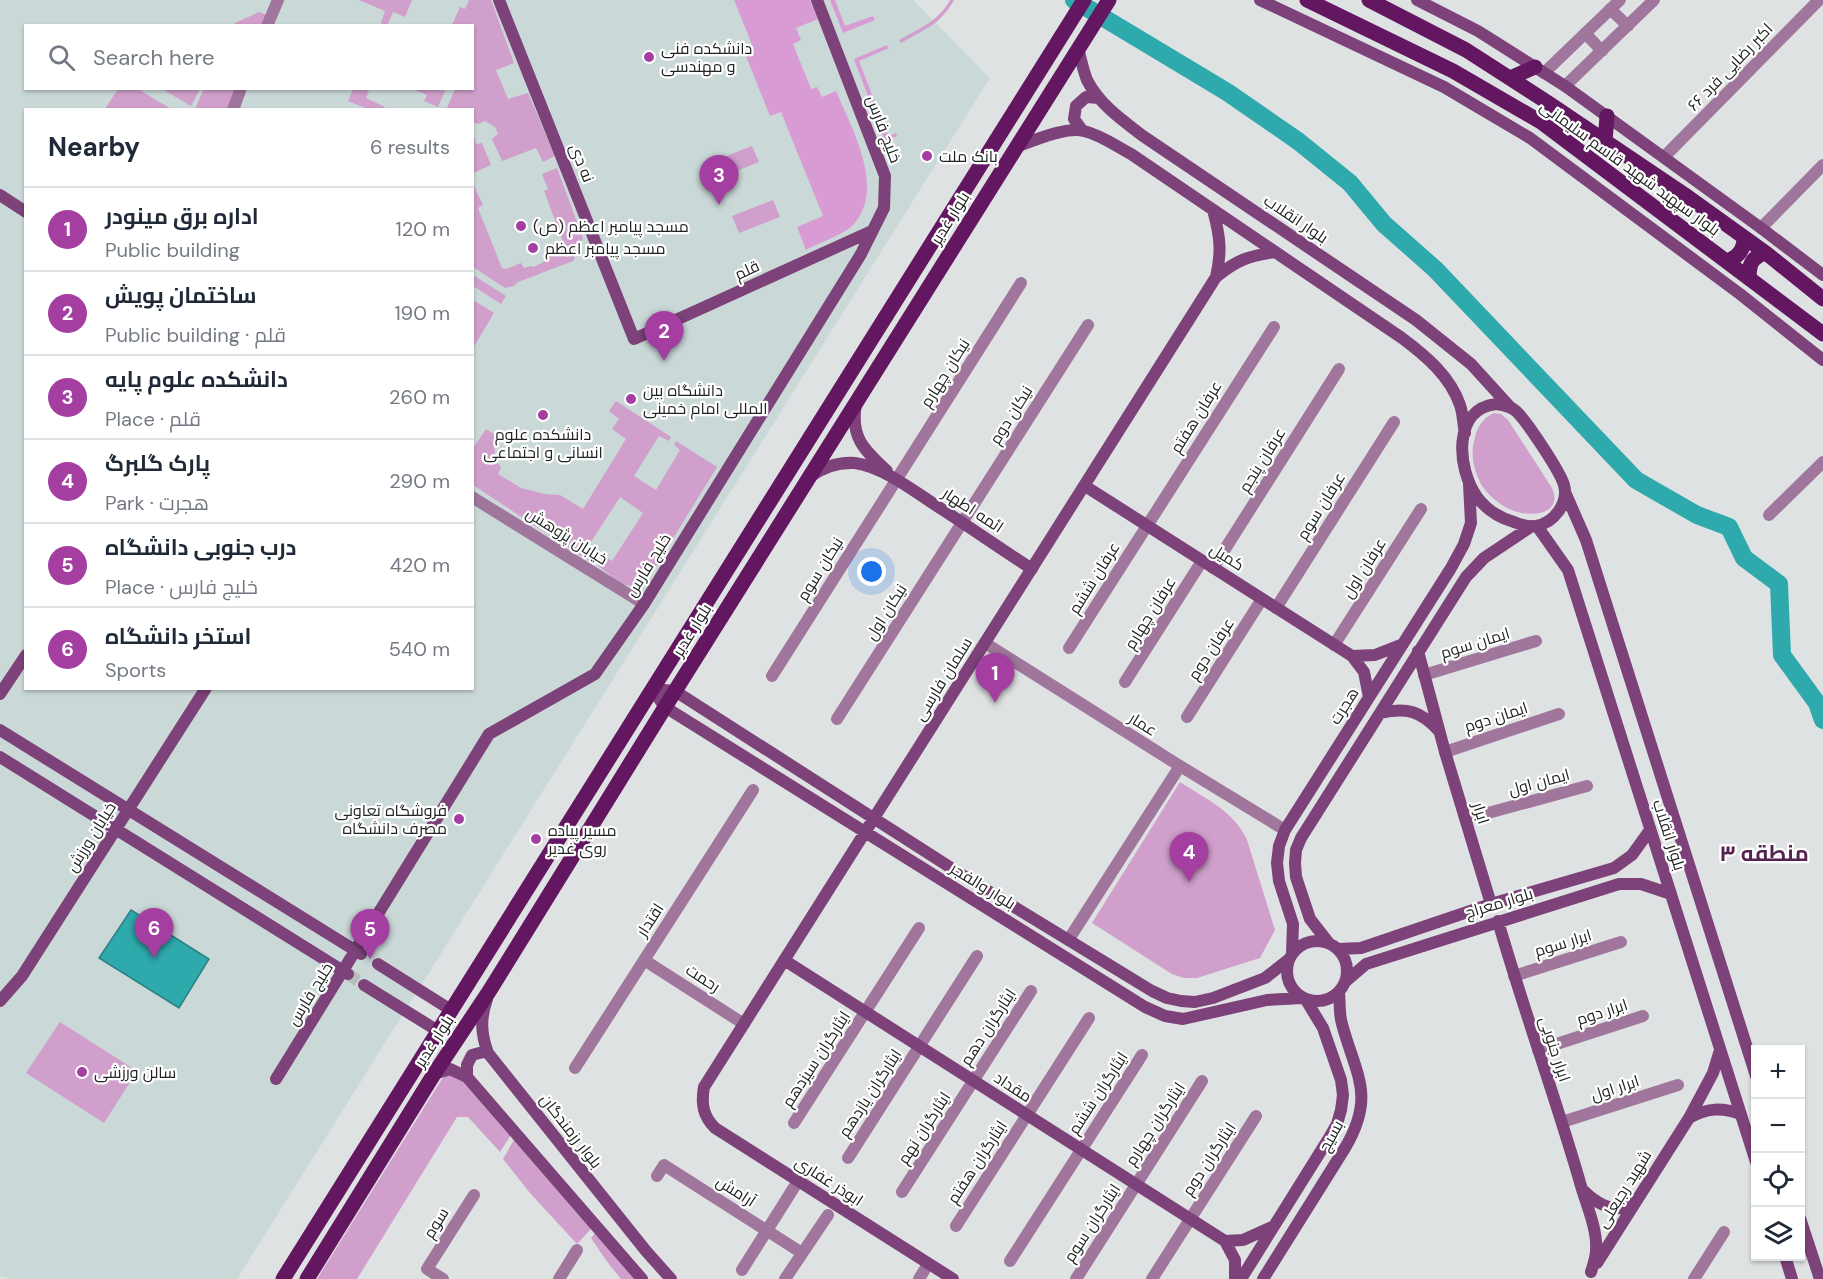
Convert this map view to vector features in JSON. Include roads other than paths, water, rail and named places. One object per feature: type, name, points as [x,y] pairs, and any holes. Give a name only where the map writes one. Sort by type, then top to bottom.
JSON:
[{"type":"main road","name":"بلوار غدیر","points":[[284,1279],[1084,0]]},
{"type":"main road","name":"بلوار غدیر","points":[[307,1279],[1109,0]]},
{"type":"main road","name":"بلوار سپهبد شهید قاسم سلیمانی","points":[[1307,0],[1453,71],[1541,122],[1823,334]]},
{"type":"main road","name":"بلوار سپهبد شهید قاسم سلیمانی","points":[[1369,0],[1466,50],[1510,78],[1688,197],[1823,299]]},
{"type":"main road","points":[[1510,78],[1540,70]]},
{"type":"main road","points":[[1605,142],[1607,116]]},
{"type":"main road","points":[[1726,261],[1732,260],[1740,253],[1744,238]]},
{"type":"main road","points":[[1750,279],[1749,270],[1752,262],[1758,256],[1766,254]]},
{"type":"street","points":[[268,24],[278,0]]},
{"type":"street","name":"نه دی","points":[[499,0],[634,339]]},
{"type":"street","name":"خلیج فارس","points":[[276,1079],[359,953],[489,734],[595,674],[644,604],[861,254],[884,208],[885,176],[818,0]]},
{"type":"street","points":[[1260,0],[1444,87],[1530,138],[1740,294],[1823,360]]},
{"type":"street","points":[[1417,0],[1478,31],[1565,86],[1823,275]]},
{"type":"street","points":[[1540,70],[1620,0]]},
{"type":"street","points":[[1565,86],[1654,0]]},
{"type":"street","name":"۶۶ اکبر رضایی فرد","points":[[1664,157],[1819,0]]},
{"type":"street","points":[[1610,9],[1628,26]]},
{"type":"street","points":[[1585,33],[1602,51]]},
{"type":"street","name":"بلوار انقلاب","points":[[1078,48],[1087,80],[1113,113],[1143,136],[1416,320],[1471,364],[1511,408]]},
{"type":"street","points":[[234,108],[241,90]]},
{"type":"street","points":[[1082,130],[1074,119],[1076,106],[1086,97],[1099,98]]},
{"type":"street","points":[[1016,147],[1060,132],[1082,130],[1131,154],[1429,358],[1449,383],[1461,406],[1465,433]]},
{"type":"street","points":[[1761,228],[1823,165]]},
{"type":"street","points":[[0,195],[24,211]]},
{"type":"street","name":"سلمان فارسی","points":[[1213,210],[1219,232],[1221,255],[1216,277]]},
{"type":"street","name":"قلم","points":[[634,339],[872,231]]},
{"type":"street","name":"سلمان فارسی","points":[[702,1100],[704,1087],[1216,277],[1232,264],[1251,256],[1275,252]]},
{"type":"street","name":"نیکان چهارم","points":[[896,480],[1021,283]]},
{"type":"street","name":"نیکان دوم","points":[[962,523],[1088,325]]},
{"type":"street","name":"عرفان هفتم","points":[[1147,526],[1274,327]]},
{"type":"street","name":"عرفان پنجم","points":[[1208,565],[1339,369]]},
{"type":"street","name":"ائمه اطهار","points":[[856,403],[854,415],[858,439],[864,449],[896,480]]},
{"type":"street","points":[[1496,404],[1511,408],[1517,412],[1542,447],[1563,484],[1565,492],[1557,514],[1534,526],[1521,525],[1490,511],[1469,484],[1463,467],[1462,450],[1469,418],[1481,408],[1496,404]]},
{"type":"street","name":"عرفان سوم","points":[[1276,608],[1394,422]]},
{"type":"street","points":[[1769,515],[1823,462]]},
{"type":"street","name":"ائمه اطهار","points":[[809,477],[832,465],[844,463],[869,467],[896,480],[1032,569]]},
{"type":"street","name":"نیکان سوم","points":[[772,676],[896,480]]},
{"type":"street","name":"هجرت","points":[[1290,957],[1293,924],[1279,880],[1277,863],[1285,830],[1464,544],[1471,524],[1469,484]]},
{"type":"street","name":"کمیل","points":[[1085,486],[1352,656]]},
{"type":"street","name":"بلوار انقلاب","points":[[1565,492],[1586,540],[1751,1063]]},
{"type":"street","name":"خیابان پژوهش","points":[[474,498],[644,604]]},
{"type":"street","name":"عرفان اول","points":[[1334,645],[1421,509]]},
{"type":"street","name":"نیکان اول","points":[[837,719],[962,523]]},
{"type":"street","name":"عرفان ششم","points":[[1069,648],[1147,526]]},
{"type":"street","name":"بلوار انقلاب","points":[[1534,526],[1568,570],[1752,1153]]},
{"type":"street","name":"هجرت","points":[[1333,945],[1310,919],[1296,877],[1296,850],[1301,838],[1466,577],[1484,558],[1534,526]]},
{"type":"street","name":"عرفان چهارم","points":[[1125,682],[1208,565]]},
{"type":"street","name":"عرفان دوم","points":[[1187,717],[1263,599]]},
{"type":"street","name":"ایمان سوم","points":[[1424,675],[1536,641]]},
{"type":"street","name":"عمار","points":[[986,643],[1285,830]]},
{"type":"street","points":[[1352,656],[1375,655],[1403,644]]},
{"type":"street","name":"ابرار","points":[[1418,651],[1445,752],[1491,904]]},
{"type":"street","points":[[1352,656],[1364,672],[1370,697]]},
{"type":"street","points":[[0,694],[24,658]]},
{"type":"street","points":[[652,689],[675,691]]},
{"type":"street","points":[[652,689],[665,708]]},
{"type":"street","name":"خیابان ورزش","points":[[0,1001],[22,976],[205,690]]},
{"type":"street","name":"بلوار والفجر","points":[[675,691],[970,880],[1167,999],[1195,1002],[1213,998],[1265,978],[1290,957]]},
{"type":"street","name":"بلوار والفجر","points":[[665,708],[1145,1007],[1165,1016],[1183,1020],[1267,1000],[1304,999]]},
{"type":"street","points":[[1380,713],[1397,710],[1414,712],[1429,720],[1440,732]]},
{"type":"street","name":"ایمان دوم","points":[[1445,752],[1559,714]]},
{"type":"street","points":[[0,730],[359,953]]},
{"type":"street","points":[[0,757],[345,973]]},
{"type":"street","points":[[1069,939],[1180,766]]},
{"type":"street","name":"ایمان اول","points":[[1466,819],[1587,786]]},
{"type":"street","name":"اقتدار","points":[[575,1068],[753,790]]},
{"type":"street","points":[[1285,830],[1301,838]]},
{"type":"street","name":"بلوار معراج","points":[[1333,945],[1360,948],[1491,904],[1614,868],[1632,855],[1650,830]]},
{"type":"street","points":[[1614,868],[1619,875],[1618,884]]},
{"type":"street","name":"بلوار معراج","points":[[1342,987],[1365,963],[1618,884],[1641,884],[1671,894]]},
{"type":"street","name":"ابرار جنوبی","points":[[1498,921],[1588,1206],[1597,1249],[1589,1276]]},
{"type":"street","name":"ایثارگران سیزدهم","points":[[794,1123],[919,928]]},
{"type":"street","points":[[1318,940],[1333,945],[1345,958],[1348,970],[1342,987],[1329,999],[1318,1002],[1304,999],[1291,988],[1286,975],[1290,957],[1299,946],[1308,941],[1318,940]]},
{"type":"street","name":"ابرار سوم","points":[[1514,976],[1621,942]]},
{"type":"street","name":"ایثارگران یازدهم","points":[[848,1158],[977,956]]},
{"type":"street","name":"رحمت","points":[[644,960],[744,1024]]},
{"type":"street","name":"مقداد","points":[[784,960],[1225,1241]]},
{"type":"street","points":[[378,964],[451,1010]]},
{"type":"street","points":[[364,985],[438,1031]]},
{"type":"street","name":"بسیج","points":[[1263,1279],[1350,1140],[1360,1114],[1362,1095],[1360,1076],[1341,1022],[1342,987]]},
{"type":"street","name":"بلوار رزمندگان","points":[[490,990],[483,1008],[481,1025],[488,1053],[646,1251],[671,1279]]},
{"type":"street","name":"ایثارگران دهم","points":[[973,1081],[1031,991]]},
{"type":"street","name":"بسیج","points":[[1241,1279],[1337,1124],[1341,1110],[1343,1095],[1341,1080],[1323,1028],[1304,999]]},
{"type":"street","name":"ابرار دوم","points":[[1538,1050],[1643,1016]]},
{"type":"street","name":"ایثارگران هفتم","points":[[956,1226],[1089,1018]]},
{"type":"street","name":"شهید رجبعلی","points":[[1589,1276],[1689,1118],[1713,1073],[1720,1050]]},
{"type":"street","points":[[467,1077],[467,1065],[472,1055],[488,1053]]},
{"type":"street","name":"ایثارگران ششم","points":[[1010,1261],[1142,1055]]},
{"type":"street","points":[[434,1074],[450,1069],[467,1077],[642,1279]]},
{"type":"street","name":"ایثارگران نهم","points":[[902,1192],[973,1081]]},
{"type":"street","name":"ایثارگران چهارم","points":[[1136,1185],[1202,1081]]},
{"type":"street","name":"ابرار اول","points":[[1562,1122],[1678,1085]]},
{"type":"street","name":"ابوذر غفاری","points":[[702,1100],[703,1110],[708,1120],[716,1128],[953,1279]]},
{"type":"street","points":[[1689,1118],[1699,1112],[1720,1108],[1740,1114]]},
{"type":"street","name":"ایثارگران دوم","points":[[1152,1279],[1256,1116]]},
{"type":"street","name":"آرامش","points":[[657,1176],[664,1165],[802,1252]]},
{"type":"street","points":[[741,1270],[798,1181]]},
{"type":"street","name":"ایثارگران سوم","points":[[1076,1279],[1136,1185]]},
{"type":"street","points":[[1581,1188],[1594,1201],[1611,1207],[1625,1206],[1642,1191]]},
{"type":"street","name":"سوم","points":[[443,1279],[427,1269],[474,1195]]},
{"type":"street","points":[[785,1279],[828,1215]]},
{"type":"street","points":[[1235,1279],[1235,1260],[1225,1241],[1243,1240],[1274,1226]]},
{"type":"street","points":[[1694,1279],[1724,1232]]},
{"type":"street","points":[[1805,1233],[1820,1279]]},
{"type":"street","points":[[560,1279],[577,1250]]},
{"type":"street","points":[[1786,1261],[1792,1279]]},
{"type":"street","points":[[919,1279],[928,1264]]},
{"type":"water","points":[[131,910],[209,959],[179,1008],[99,958]]},
{"type":"waterway","points":[[1074,0],[1227,92],[1298,141],[1350,183],[1384,224],[1435,269],[1636,480],[1697,515],[1729,527],[1744,558],[1779,584],[1782,655],[1817,703],[1823,720]]},
{"type":"tunnel","points":[[348,974],[364,985]]},
{"type":"place","name":"دانشکده فنی و مهندسی","points":[[649,57]]},
{"type":"place","name":"بانک ملت","points":[[927,156]]},
{"type":"place","name":"دانشکده علوم پایه","points":[[719,205]]},
{"type":"place","name":"مسجد پیامبر اعظم (ص)","points":[[521,226]]},
{"type":"place","name":"مسجد پیامبر اعظم","points":[[533,248]]},
{"type":"place","name":"ساختمان پویش","points":[[664,361]]},
{"type":"place","name":"دانشگاه بین المللی امام خمینی","points":[[631,399]]},
{"type":"place","name":"دانشکده علوم انسانی و اجتماعی","points":[[543,415]]},
{"type":"place","name":"اداره برق مینودر","points":[[995,703]]},
{"type":"place","name":"فروشگاه تعاونی مصرف دانشگاه","points":[[459,819]]},
{"type":"place","name":"مسیر پیاده روی غدیر","points":[[536,839]]},
{"type":"place","name":"پارک گلبرگ","points":[[1189,882]]},
{"type":"place","name":"استخر دانشگاه","points":[[154,958]]},
{"type":"place","name":"درب جنوبی دانشگاه","points":[[370,959]]},
{"type":"place","name":"سالن ورزشی","points":[[82,1072]]},
{"type":"district","name":"منطقه ۳","points":[[1764,853]]}]
